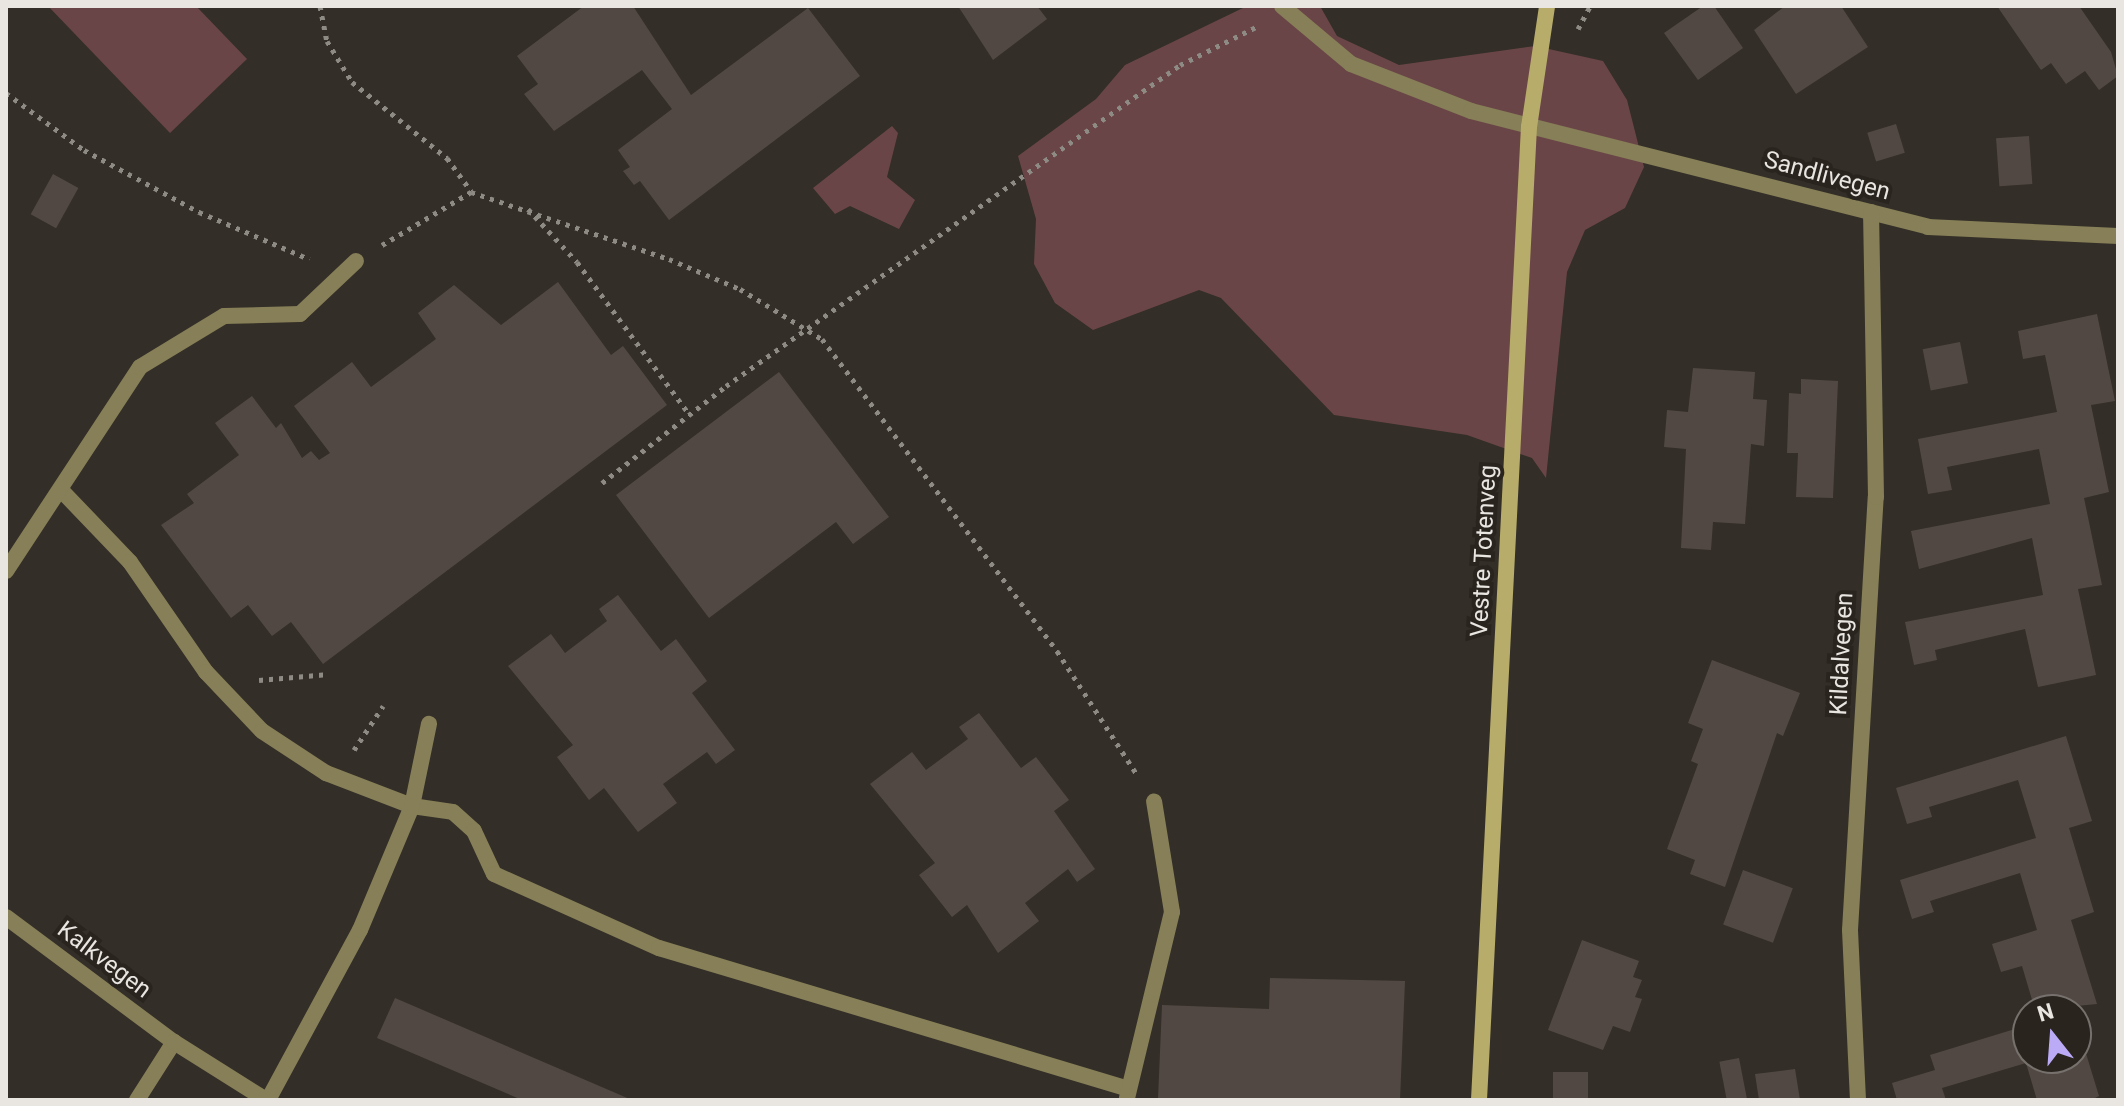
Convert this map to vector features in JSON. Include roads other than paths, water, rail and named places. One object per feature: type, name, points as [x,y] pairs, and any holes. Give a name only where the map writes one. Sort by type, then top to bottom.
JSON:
[{"type":"main road","name":"Vestre Totenveg","points":[[1479,1100],[1529,127],[1547,6]]},
{"type":"street","name":"Sandlivegen","points":[[1284,10],[1351,64],[1423,97],[1529,127],[1928,227],[2118,236]]},
{"type":"street","name":"Kildalvegen","points":[[1858,1100],[1850,930],[1876,497],[1871,212]]},
{"type":"street","points":[[6,571],[140,367],[224,316],[300,314],[356,261]]},
{"type":"street","points":[[61,490],[130,562],[224,691],[262,731],[346,780],[412,806],[453,812],[474,831],[494,874],[659,948],[1128,1094],[1172,912],[1154,801]]},
{"type":"street","points":[[267,1100],[360,930],[412,806],[429,724]]},
{"type":"street","name":"Kalkvegen","points":[[6,917],[174,1042],[267,1100]]},
{"type":"street","points":[[137,1100],[174,1042]]}]
